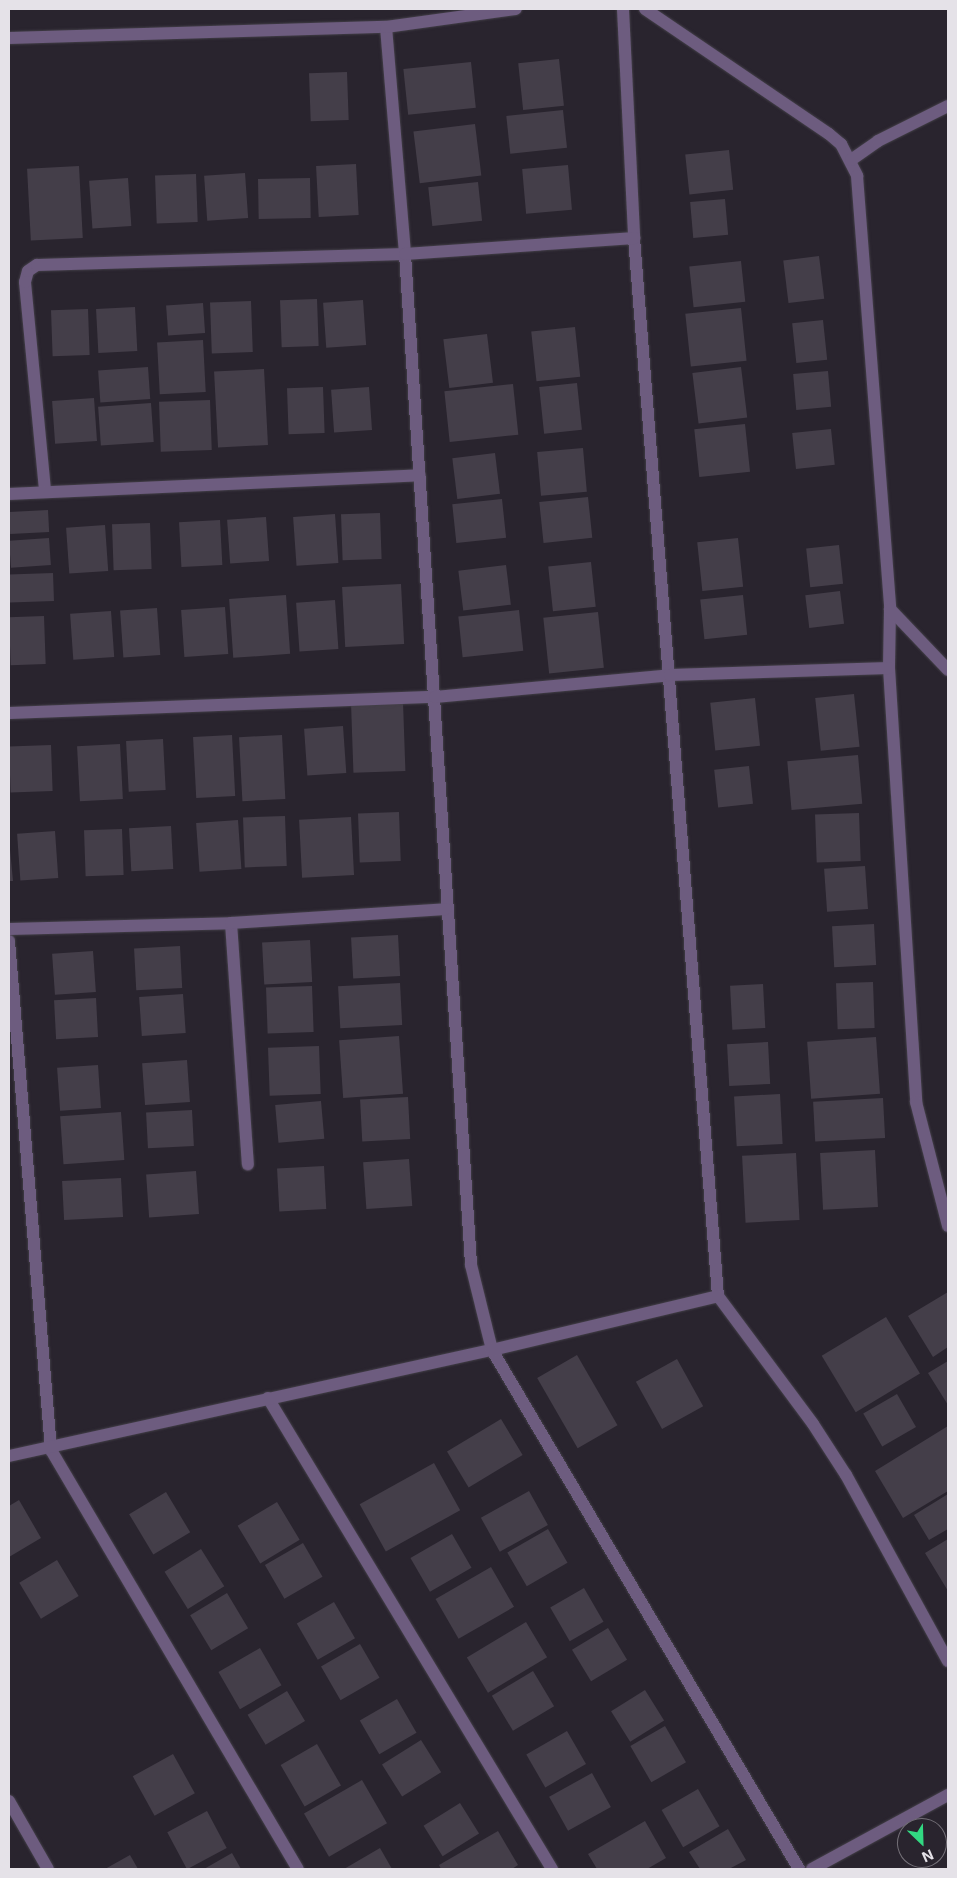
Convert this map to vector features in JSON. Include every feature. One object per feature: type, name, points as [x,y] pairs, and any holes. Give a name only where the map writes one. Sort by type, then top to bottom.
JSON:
[{"type":"street","points":[[9,38],[386,27],[516,9]]},
{"type":"street","points":[[623,9],[634,238],[718,1296],[841,1468],[948,1661]]},
{"type":"street","points":[[644,9],[829,134],[851,160],[859,193],[890,609],[889,668],[916,1102],[948,1226]]},
{"type":"street","points":[[386,27],[405,254],[435,697],[446,909],[471,1265],[492,1350],[799,1869]]},
{"type":"street","points":[[851,160],[878,141],[948,106]]},
{"type":"street","points":[[45,490],[25,282],[32,268],[43,264],[405,254],[634,238]]},
{"type":"street","points":[[9,494],[45,490],[420,475]]},
{"type":"street","points":[[890,609],[948,670]]},
{"type":"street","points":[[9,713],[435,697],[670,675],[889,668]]},
{"type":"street","points":[[9,929],[231,923],[446,909]]},
{"type":"street","points":[[231,923],[248,1164]]},
{"type":"street","points":[[9,941],[51,1450],[298,1869]]},
{"type":"street","points":[[9,1456],[51,1450],[268,1398],[492,1350],[718,1296]]},
{"type":"street","points":[[268,1398],[552,1869]]},
{"type":"street","points":[[812,1869],[948,1795]]},
{"type":"street","points":[[9,1801],[48,1869]]},
{"type":"building","points":[[559,59],[564,106],[523,110],[518,63]]},
{"type":"building","points":[[471,62],[476,108],[408,115],[403,69]]},
{"type":"building","points":[[347,72],[349,120],[311,121],[309,73]]},
{"type":"building","points":[[563,110],[567,148],[510,154],[506,116]]},
{"type":"building","points":[[475,124],[481,176],[420,183],[413,132]]},
{"type":"building","points":[[729,150],[733,190],[689,194],[685,155]]},
{"type":"building","points":[[356,164],[359,215],[319,217],[316,166]]},
{"type":"building","points":[[568,165],[572,210],[526,214],[522,169]]},
{"type":"building","points":[[79,166],[83,238],[31,241],[27,169]]},
{"type":"building","points":[[245,173],[248,218],[207,221],[204,176]]},
{"type":"building","points":[[196,174],[198,222],[157,223],[155,175]]},
{"type":"building","points":[[128,178],[131,226],[92,229],[89,181]]},
{"type":"building","points":[[310,178],[311,218],[259,219],[258,179]]},
{"type":"building","points":[[478,182],[482,221],[432,226],[428,187]]},
{"type":"building","points":[[725,199],[728,235],[693,238],[690,202]]},
{"type":"building","points":[[819,256],[824,299],[789,303],[783,260]]},
{"type":"building","points":[[741,261],[745,302],[694,307],[689,266]]},
{"type":"building","points":[[317,299],[319,346],[282,347],[280,300]]},
{"type":"building","points":[[363,300],[366,345],[326,348],[323,303]]},
{"type":"building","points":[[251,301],[253,352],[212,353],[210,302]]},
{"type":"building","points":[[203,303],[205,333],[168,336],[166,306]]},
{"type":"building","points":[[135,307],[137,351],[98,353],[96,309]]},
{"type":"building","points":[[741,308],[747,361],[691,367],[685,314]]},
{"type":"building","points":[[88,309],[90,355],[53,356],[51,310]]},
{"type":"building","points":[[823,320],[827,360],[796,363],[792,323]]},
{"type":"building","points":[[575,327],[580,377],[536,381],[531,332]]},
{"type":"building","points":[[487,334],[493,383],[449,388],[443,339]]},
{"type":"building","points":[[203,340],[206,392],[160,394],[157,342]]},
{"type":"building","points":[[148,367],[150,399],[100,402],[98,370]]},
{"type":"building","points":[[741,367],[747,418],[699,424],[692,373]]},
{"type":"building","points":[[264,369],[268,445],[218,448],[214,372]]},
{"type":"building","points":[[828,371],[831,407],[796,410],[793,374]]},
{"type":"building","points":[[577,383],[582,430],[544,434],[539,387]]},
{"type":"building","points":[[513,384],[518,435],[450,442],[444,391]]},
{"type":"building","points":[[323,387],[325,433],[289,434],[287,388]]},
{"type":"building","points":[[369,387],[372,430],[334,433],[331,390]]},
{"type":"building","points":[[94,398],[97,441],[55,444],[52,401]]},
{"type":"building","points":[[210,400],[212,450],[161,452],[159,402]]},
{"type":"building","points":[[151,403],[154,442],[101,446],[98,407]]},
{"type":"building","points":[[745,424],[750,472],[699,477],[694,429]]},
{"type":"building","points":[[831,429],[835,465],[796,469],[792,433]]},
{"type":"building","points":[[583,448],[587,492],[541,496],[537,452]]},
{"type":"building","points":[[495,453],[500,494],[457,499],[452,458]]},
{"type":"building","points":[[588,497],[592,538],[544,543],[539,502]]},
{"type":"building","points":[[502,499],[506,538],[456,543],[452,504]]},
{"type":"building","points":[[48,510],[49,532],[10,534],[9,512]]},
{"type":"building","points":[[380,513],[382,559],[343,560],[341,514]]},
{"type":"building","points":[[335,514],[338,563],[297,566],[293,517]]},
{"type":"building","points":[[266,517],[269,561],[230,564],[227,520]]},
{"type":"building","points":[[220,520],[222,565],[181,567],[179,522]]},
{"type":"building","points":[[150,523],[152,569],[114,570],[112,524]]},
{"type":"building","points":[[105,525],[108,571],[69,574],[66,528]]},
{"type":"building","points":[[49,538],[51,565],[11,568],[9,541]]},
{"type":"building","points":[[738,538],[743,587],[702,591],[697,542]]},
{"type":"building","points":[[839,545],[843,584],[810,587],[806,548]]},
{"type":"building","points":[[591,562],[596,607],[553,611],[548,566]]},
{"type":"building","points":[[506,565],[511,605],[463,611],[458,571]]},
{"type":"building","points":[[53,573],[54,601],[10,603],[9,575]]},
{"type":"building","points":[[401,584],[404,644],[345,647],[342,587]]},
{"type":"building","points":[[840,591],[844,624],[809,628],[805,595]]},
{"type":"building","points":[[286,595],[290,654],[233,658],[229,599]]},
{"type":"building","points":[[743,595],[747,635],[704,639],[700,599]]},
{"type":"building","points":[[335,600],[338,649],[300,652],[296,603]]},
{"type":"building","points":[[225,607],[228,654],[184,657],[181,610]]},
{"type":"building","points":[[157,608],[160,655],[123,657],[120,611]]},
{"type":"building","points":[[519,610],[523,651],[463,657],[458,616]]},
{"type":"building","points":[[111,611],[114,657],[73,660],[70,614]]},
{"type":"building","points":[[598,612],[604,668],[549,673],[543,618]]},
{"type":"building","points":[[44,616],[46,664],[11,665],[9,617]]},
{"type":"building","points":[[854,694],[860,747],[821,751],[815,698]]},
{"type":"building","points":[[755,698],[760,746],[715,750],[710,703]]},
{"type":"building","points":[[403,702],[405,771],[353,773],[351,704]]},
{"type":"building","points":[[343,726],[346,773],[307,776],[304,729]]},
{"type":"building","points":[[232,735],[235,796],[196,798],[193,737]]},
{"type":"building","points":[[282,735],[285,799],[242,801],[239,737]]},
{"type":"building","points":[[163,739],[166,790],[129,792],[126,741]]},
{"type":"building","points":[[120,744],[123,799],[80,801],[77,746]]},
{"type":"building","points":[[51,745],[53,791],[11,792],[9,746]]},
{"type":"building","points":[[858,755],[862,804],[792,810],[787,761]]},
{"type":"building","points":[[749,766],[753,804],[718,807],[714,770]]},
{"type":"building","points":[[399,812],[401,861],[360,862],[358,813]]},
{"type":"building","points":[[859,813],[861,861],[817,863],[815,815]]},
{"type":"building","points":[[285,816],[287,866],[245,867],[243,817]]},
{"type":"building","points":[[351,817],[354,875],[302,878],[299,820]]},
{"type":"building","points":[[238,820],[241,869],[200,872],[196,823]]},
{"type":"building","points":[[171,826],[173,869],[131,871],[129,828]]},
{"type":"building","points":[[122,829],[124,875],[86,876],[84,830]]},
{"type":"building","points":[[55,831],[58,878],[20,881],[17,834]]},
{"type":"building","points":[[9,839],[13,881],[9,881]]},
{"type":"building","points":[[865,866],[868,909],[827,912],[824,869]]},
{"type":"building","points":[[874,924],[876,965],[834,967],[832,926]]},
{"type":"building","points":[[398,935],[400,976],[353,978],[351,937]]},
{"type":"building","points":[[310,940],[312,982],[264,984],[262,943]]},
{"type":"building","points":[[180,946],[182,988],[136,990],[134,948]]},
{"type":"building","points":[[93,951],[96,992],[55,995],[52,954]]},
{"type":"building","points":[[873,982],[875,1028],[838,1029],[836,983]]},
{"type":"building","points":[[400,983],[402,1025],[340,1028],[338,986]]},
{"type":"building","points":[[763,984],[765,1028],[732,1030],[730,986]]},
{"type":"building","points":[[312,986],[314,1032],[268,1034],[266,988]]},
{"type":"building","points":[[183,994],[186,1033],[142,1036],[139,997]]},
{"type":"building","points":[[96,998],[98,1037],[56,1039],[54,1000]]},
{"type":"building","points":[[399,1036],[403,1094],[343,1098],[339,1040]]},
{"type":"building","points":[[876,1037],[880,1094],[811,1099],[807,1042]]},
{"type":"building","points":[[768,1042],[770,1084],[729,1086],[727,1044]]},
{"type":"building","points":[[319,1046],[321,1094],[270,1096],[268,1048]]},
{"type":"building","points":[[187,1060],[190,1102],[145,1105],[142,1063]]},
{"type":"building","points":[[98,1065],[101,1108],[60,1111],[57,1068]]},
{"type":"building","points":[[780,1094],[783,1144],[737,1146],[734,1096]]},
{"type":"building","points":[[408,1097],[410,1139],[362,1141],[360,1100]]},
{"type":"building","points":[[883,1098],[885,1138],[815,1142],[813,1102]]},
{"type":"building","points":[[321,1101],[324,1139],[278,1143],[275,1105]]},
{"type":"building","points":[[192,1110],[194,1146],[148,1148],[146,1112]]},
{"type":"building","points":[[121,1112],[124,1160],[63,1164],[60,1116]]},
{"type":"building","points":[[875,1150],[878,1207],[823,1210],[820,1153]]},
{"type":"building","points":[[796,1153],[800,1220],[746,1223],[742,1156]]},
{"type":"building","points":[[409,1159],[412,1206],[366,1209],[363,1162]]},
{"type":"building","points":[[324,1166],[326,1209],[279,1211],[277,1168]]},
{"type":"building","points":[[196,1171],[199,1214],[149,1217],[146,1174]]},
{"type":"building","points":[[121,1178],[123,1217],[64,1220],[62,1181]]},
{"type":"building","points":[[948,1292],[948,1347],[933,1357],[908,1316]]},
{"type":"building","points":[[886,1317],[920,1374],[856,1412],[822,1356]]},
{"type":"building","points":[[577,1355],[618,1425],[578,1448],[537,1378]]},
{"type":"building","points":[[677,1359],[703,1406],[662,1429],[636,1382]]},
{"type":"building","points":[[948,1361],[948,1405],[928,1373]]},
{"type":"building","points":[[897,1394],[916,1427],[882,1446],[863,1414]]},
{"type":"building","points":[[501,1419],[523,1455],[469,1487],[447,1451]]},
{"type":"building","points":[[948,1426],[948,1491],[903,1518],[875,1471]]},
{"type":"building","points":[[434,1463],[460,1510],[386,1551],[360,1504]]},
{"type":"building","points":[[529,1491],[548,1525],[500,1552],[481,1518]]},
{"type":"building","points":[[166,1492],[190,1532],[153,1554],[129,1514]]},
{"type":"building","points":[[948,1494],[948,1529],[929,1540],[914,1515]]},
{"type":"building","points":[[19,1500],[41,1538],[9,1557],[9,1506]]},
{"type":"building","points":[[277,1502],[300,1540],[260,1563],[238,1526]]},
{"type":"building","points":[[548,1529],[568,1563],[527,1586],[507,1552]]},
{"type":"building","points":[[452,1534],[472,1568],[430,1592],[410,1558]]},
{"type":"building","points":[[948,1539],[948,1591],[925,1553]]},
{"type":"building","points":[[303,1543],[322,1577],[284,1599],[265,1565]]},
{"type":"building","points":[[201,1549],[224,1586],[188,1609],[165,1572]]},
{"type":"building","points":[[57,1560],[79,1596],[41,1619],[19,1583]]},
{"type":"building","points":[[491,1567],[514,1607],[459,1639],[436,1599]]},
{"type":"building","points":[[584,1588],[604,1622],[570,1641],[550,1608]]},
{"type":"building","points":[[227,1593],[248,1628],[211,1650],[190,1615]]},
{"type":"building","points":[[334,1602],[355,1638],[318,1660],[297,1624]]},
{"type":"building","points":[[526,1622],[547,1657],[488,1693],[467,1658]]},
{"type":"building","points":[[608,1628],[627,1660],[591,1681],[572,1650]]},
{"type":"building","points":[[360,1644],[380,1678],[341,1700],[321,1666]]},
{"type":"building","points":[[260,1648],[282,1685],[240,1709],[218,1672]]},
{"type":"building","points":[[533,1671],[554,1706],[513,1731],[492,1696]]},
{"type":"building","points":[[645,1690],[664,1721],[630,1742],[611,1711]]},
{"type":"building","points":[[287,1691],[305,1721],[266,1745],[248,1715]]},
{"type":"building","points":[[397,1699],[416,1733],[379,1754],[360,1721]]},
{"type":"building","points":[[665,1726],[686,1762],[651,1782],[630,1746]]},
{"type":"building","points":[[567,1731],[586,1764],[545,1787],[526,1754]]},
{"type":"building","points":[[421,1740],[441,1772],[402,1797],[382,1764]]},
{"type":"building","points":[[317,1744],[341,1786],[305,1807],[281,1765]]},
{"type":"building","points":[[173,1754],[195,1793],[155,1816],[133,1776]]},
{"type":"building","points":[[592,1773],[611,1807],[568,1831],[549,1797]]},
{"type":"building","points":[[362,1780],[387,1823],[329,1857],[304,1814]]},
{"type":"building","points":[[698,1789],[720,1826],[683,1847],[662,1810]]},
{"type":"building","points":[[460,1803],[479,1834],[443,1856],[424,1826]]},
{"type":"building","points":[[207,1811],[227,1848],[187,1869],[167,1832]]},
{"type":"building","points":[[645,1821],[666,1858],[647,1869],[597,1869],[588,1854]]},
{"type":"building","points":[[728,1829],[746,1860],[729,1869],[700,1869],[689,1852]]},
{"type":"building","points":[[498,1831],[518,1865],[512,1869],[441,1869],[439,1865]]},
{"type":"building","points":[[380,1848],[392,1869],[344,1869]]},
{"type":"building","points":[[232,1853],[241,1869],[204,1869]]},
{"type":"building","points":[[130,1855],[138,1869],[105,1869]]}]
